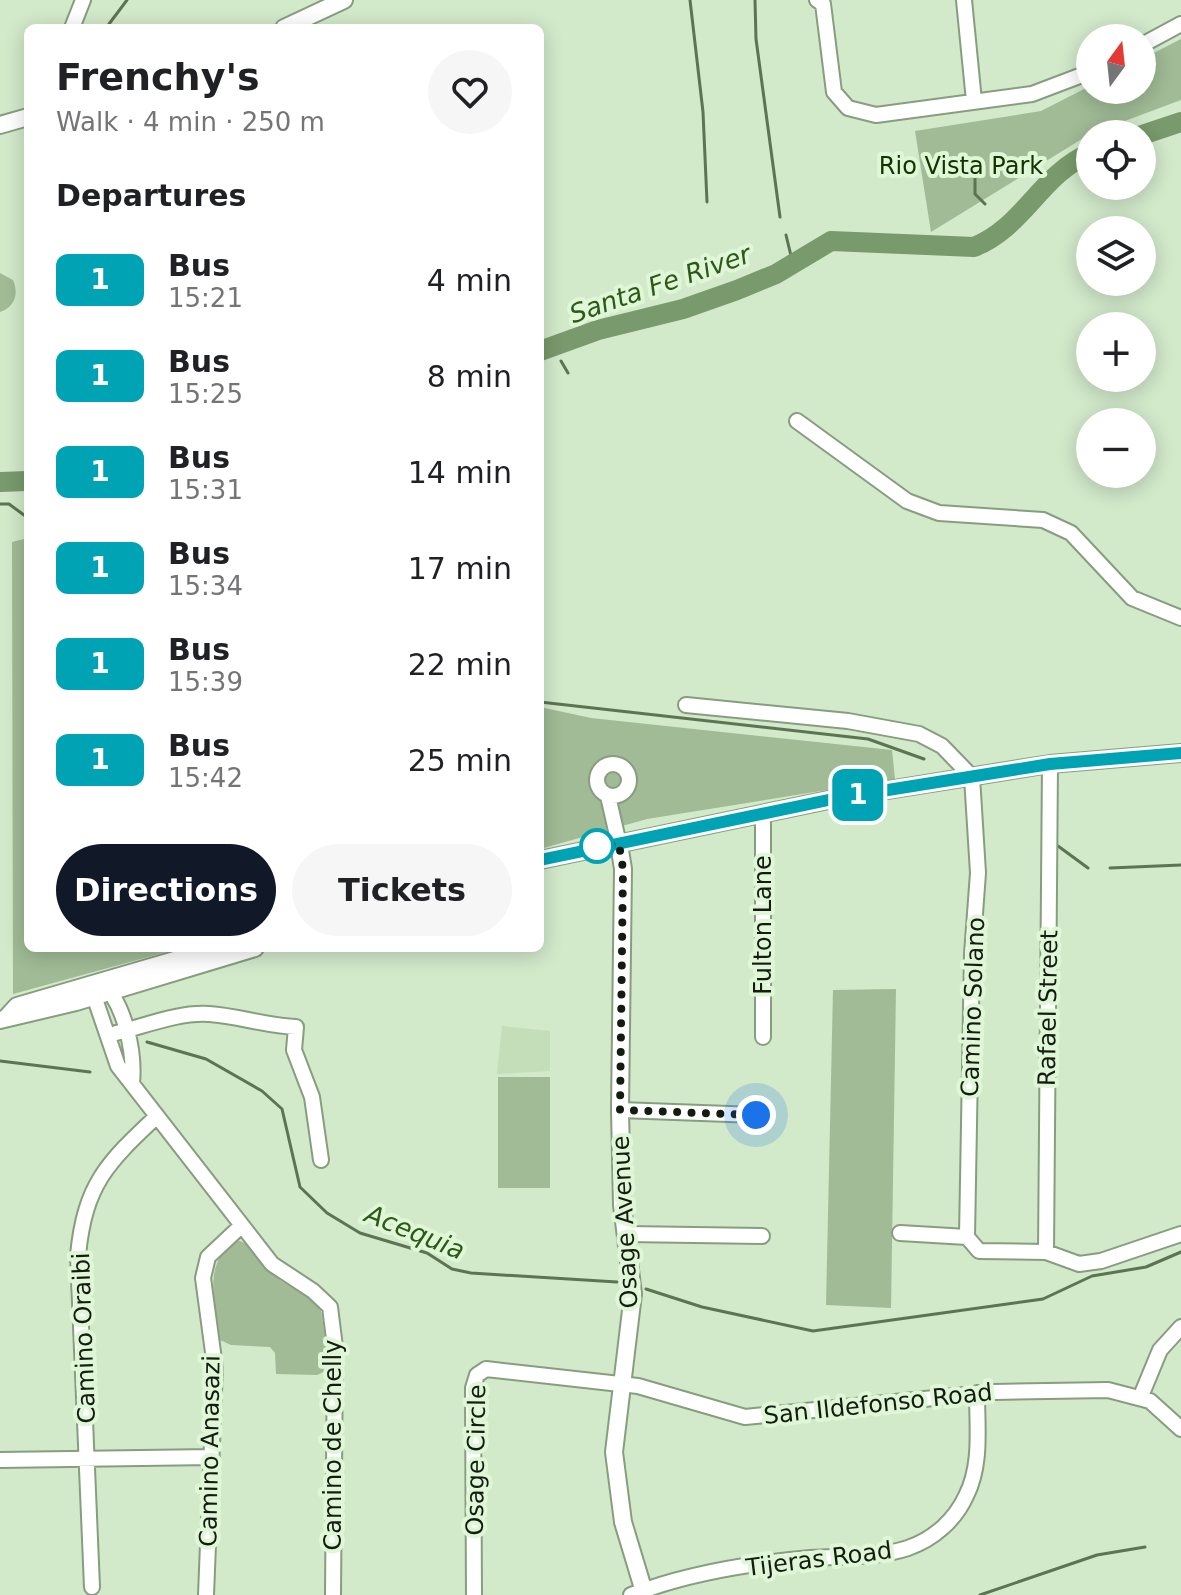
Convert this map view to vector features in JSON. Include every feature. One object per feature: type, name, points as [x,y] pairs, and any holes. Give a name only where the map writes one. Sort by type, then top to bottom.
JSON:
[{"type":"street","points":[[74,24],[83,0]]},
{"type":"street","points":[[293,24],[344,0]]},
{"type":"street","points":[[817,0],[823,4],[834,92],[848,108],[876,115],[1043,92],[1076,78]]},
{"type":"street","points":[[964,0],[974,101]]},
{"type":"street","points":[[1156,37],[1181,24]]},
{"type":"street","points":[[0,125],[24,118]]},
{"type":"street","points":[[797,421],[907,501],[939,513],[1043,520],[1071,533],[1132,598],[1181,618]]},
{"type":"street","points":[[686,705],[848,721],[919,734],[942,746],[972,777]]},
{"type":"street","points":[[544,859],[763,813],[972,777],[1050,764],[1181,753]]},
{"type":"street","name":"Rafael Street","points":[[1046,1252],[1050,764]]},
{"type":"street","name":"Camino Solano","points":[[967,1237],[972,954],[978,873],[972,777]]},
{"type":"street","points":[[608,796],[619,844]]},
{"type":"street","name":"Fulton Lane","points":[[763,813],[763,1037]]},
{"type":"street","name":"Osage Avenue","points":[[619,844],[623,869],[620,1110],[626,1234],[633,1294],[615,1434],[617,1489],[640,1593]]},
{"type":"street","points":[[102,990],[205,952]]},
{"type":"street","points":[[3,1019],[17,1006],[102,990],[240,952]]},
{"type":"street","points":[[102,990],[125,1031],[134,1064],[132,1083]]},
{"type":"street","name":"Camino de Chelly","points":[[102,990],[108,1035],[118,1066],[272,1265],[313,1291],[330,1307],[335,1347],[333,1595]]},
{"type":"street","points":[[108,1035],[207,1014],[268,1026],[296,1027],[294,1050],[312,1097],[321,1160]]},
{"type":"street","points":[[620,1110],[756,1115]]},
{"type":"street","name":"Camino Oraibi","points":[[92,1587],[89,1458],[78,1255],[82,1216],[95,1182],[157,1116]]},
{"type":"street","name":"Camino Anasazi","points":[[206,1595],[215,1367],[203,1278],[208,1257],[241,1226]]},
{"type":"street","points":[[900,1233],[967,1237],[979,1251],[1046,1252],[1079,1264],[1101,1261],[1181,1234]]},
{"type":"street","points":[[626,1234],[762,1236]]},
{"type":"street","points":[[1181,1327],[1160,1350],[1141,1396],[1160,1407],[1181,1429]]},
{"type":"street","name":"Osage Circle","points":[[474,1595],[473,1388],[477,1375],[493,1369],[620,1385]]},
{"type":"street","name":"San Ildefonso Road","points":[[620,1385],[638,1386],[745,1417],[977,1393],[1097,1390],[1141,1396]]},
{"type":"street","name":"Tijeras Road","points":[[640,1593],[660,1583],[766,1563],[892,1552],[930,1538],[957,1512],[971,1487],[977,1456],[977,1393]]},
{"type":"street","points":[[0,1460],[212,1457]]},
{"type":"shaded area","points":[[502,1026],[550,1031],[550,1071],[497,1074]]},
{"type":"green space","name":"Rio Vista Park","points":[[1181,39],[1181,100],[1127,120],[1076,120],[1076,143],[931,232],[915,131],[1041,111],[1076,93],[1076,104],[1156,104],[1156,52]]},
{"type":"green space","points":[[0,273],[13,280],[16,290],[12,303],[0,312]]},
{"type":"green space","points":[[24,539],[24,952],[166,952],[13,994],[12,542]]},
{"type":"green space","points":[[544,708],[591,718],[892,750],[895,779],[647,819],[544,848]]},
{"type":"green space","points":[[896,989],[891,1308],[826,1305],[833,990]]},
{"type":"green space","points":[[498,1077],[550,1077],[550,1188],[498,1188]]},
{"type":"green space","points":[[235,1239],[245,1243],[281,1281],[311,1299],[321,1311],[330,1369],[317,1375],[276,1374],[275,1353],[270,1347],[231,1345],[220,1340],[214,1273],[224,1250]]},
{"type":"waterway","points":[[109,24],[127,0]]},
{"type":"waterway","points":[[690,0],[703,112],[707,202]]},
{"type":"waterway","points":[[755,0],[756,39],[780,217]]},
{"type":"waterway","name":"Santa Fe River","points":[[1156,130],[1181,122]]},
{"type":"waterway","name":"Santa Fe River","points":[[544,350],[598,330],[683,309],[737,290],[776,274],[831,241],[974,247],[1006,227],[1058,174],[1076,161]]},
{"type":"waterway","points":[[975,173],[975,194],[985,204]]},
{"type":"waterway","points":[[786,235],[793,264]]},
{"type":"waterway","points":[[561,361],[568,373]]},
{"type":"waterway","name":"Santa Fe River","points":[[0,482],[24,481]]},
{"type":"waterway","name":"Acequia","points":[[0,504],[9,504],[24,515]]},
{"type":"waterway","points":[[544,702],[868,739],[924,759]]},
{"type":"waterway","points":[[1058,846],[1088,868]]},
{"type":"waterway","points":[[1110,868],[1181,865]]},
{"type":"waterway","name":"Acequia","points":[[147,1042],[206,1059],[262,1091],[282,1109],[300,1187],[327,1213],[360,1233],[427,1253],[452,1269],[471,1273],[617,1282]]},
{"type":"waterway","points":[[0,1061],[90,1072]]},
{"type":"waterway","name":"Acequia","points":[[646,1289],[702,1307],[813,1331],[1043,1299],[1092,1276],[1146,1267],[1181,1252]]},
{"type":"waterway","points":[[980,1595],[1097,1555],[1145,1547]]},
{"type":"bus line","name":"1","points":[[544,859],[597,846],[638,842],[838,798],[1050,764],[1181,753]]},
{"type":"route","points":[[597,846],[619,844],[623,869],[620,1110],[696,1110],[756,1115]]}]
